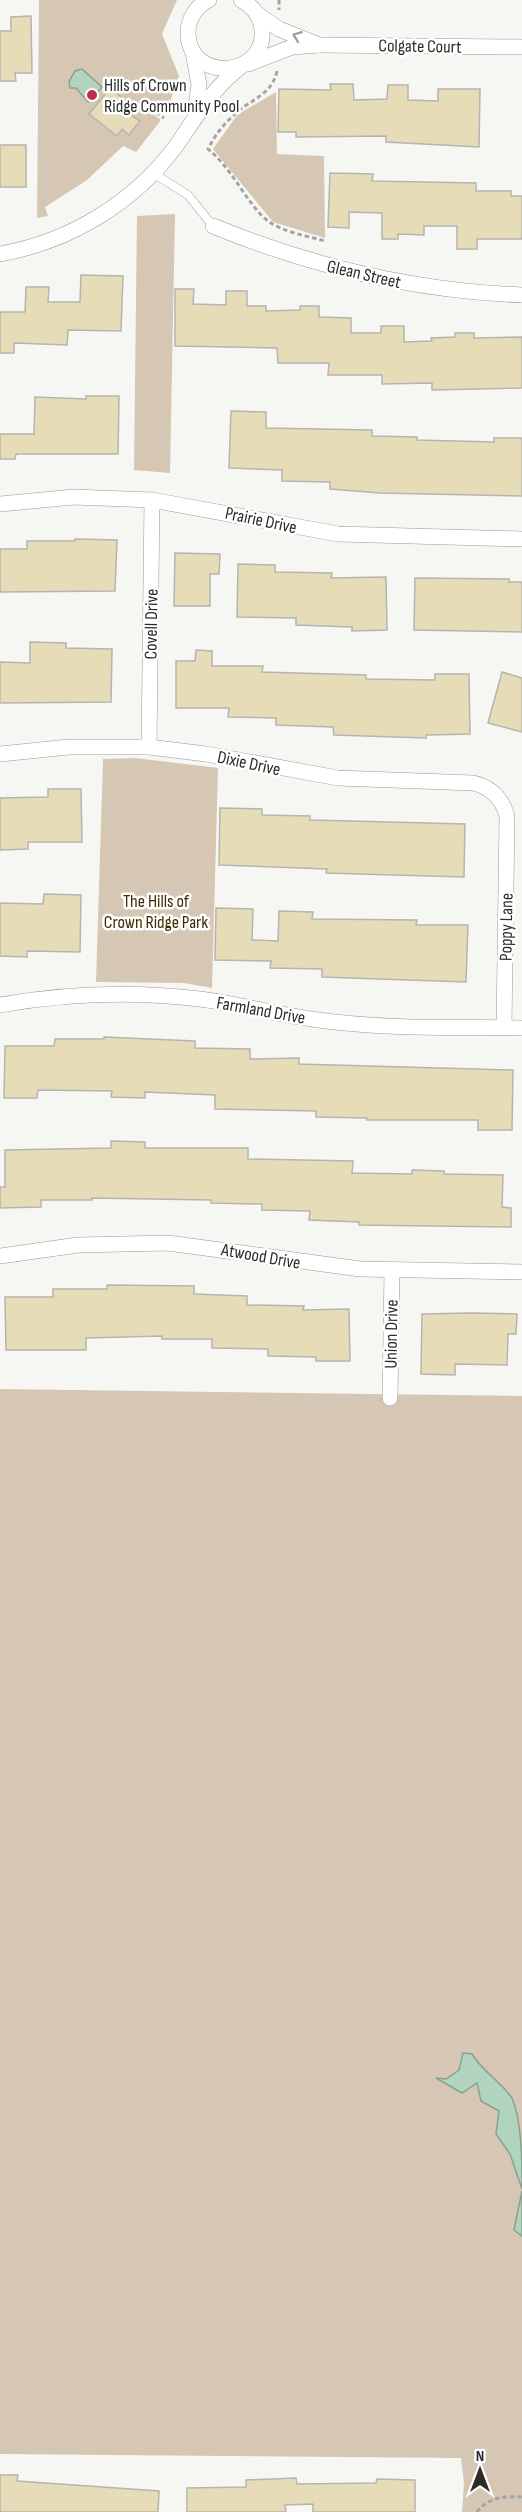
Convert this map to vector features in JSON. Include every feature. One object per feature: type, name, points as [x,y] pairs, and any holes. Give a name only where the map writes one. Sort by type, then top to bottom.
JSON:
[{"type":"street","name":"Colgate Court","points":[[241,0],[279,29],[319,45]]},
{"type":"street","points":[[193,119],[199,85],[188,31],[195,11],[206,1]]},
{"type":"street","points":[[0,254],[47,242],[89,222],[128,195],[153,173],[217,87],[254,56],[260,45],[262,33],[253,8]]},
{"type":"street","name":"Colgate Court","points":[[244,65],[278,52],[319,45],[522,47]]},
{"type":"street","points":[[193,51],[210,67],[222,70],[244,65]]},
{"type":"street","name":"Glean Street","points":[[213,226],[287,254],[362,275],[439,289],[522,295]]},
{"type":"street","name":"Prairie Drive","points":[[0,504],[74,497],[152,500],[338,534],[522,539]]},
{"type":"street","name":"Covell Drive","points":[[149,747],[152,500]]},
{"type":"street","name":"Dixie Drive","points":[[0,754],[69,747],[149,747],[206,754],[338,778],[473,783],[495,794]]},
{"type":"street","name":"Poppy Lane","points":[[495,794],[505,808],[507,823],[504,1027]]},
{"type":"street","name":"Farmland Drive","points":[[0,1005],[72,996],[132,994],[201,999],[306,1019],[354,1024],[522,1028]]},
{"type":"street","name":"Atwood Drive","points":[[0,1256],[78,1245],[168,1243],[227,1249],[332,1267],[522,1272]]},
{"type":"street","name":"Union Drive","points":[[390,1398],[392,1270]]},
{"type":"lane","points":[[153,173],[188,195],[213,226]]},
{"type":"path","points":[[279,0],[279,29]]},
{"type":"path","points":[[278,52],[275,81],[267,92],[235,113],[216,134],[208,149],[231,170],[265,219],[274,225],[325,241]]},
{"type":"path","points":[[150,108],[164,118]]},
{"type":"path","points":[[477,2512],[482,2504],[504,2496],[522,2497]]},
{"type":"green space","points":[[39,0],[177,0],[162,34],[179,76],[166,113],[154,104],[148,110],[161,120],[136,152],[123,146],[87,180],[45,207],[48,216],[37,218]]},
{"type":"green space","points":[[276,92],[277,154],[324,156],[325,238],[273,222],[213,149],[237,115]]},
{"type":"green space","points":[[175,214],[170,473],[134,470],[137,216]]},
{"type":"green space","name":"The Hills of Crown Ridge Park","points":[[135,758],[218,768],[212,988],[184,983],[96,982],[103,759]]},
{"type":"green space","points":[[0,1389],[522,1396],[522,2512],[462,2512],[464,2484],[461,2458],[0,2454]]},
{"type":"shaded area","points":[[82,69],[102,87],[88,102],[76,88],[70,88],[69,82],[75,71]]},
{"type":"shaded area","points":[[463,2053],[472,2054],[512,2098],[520,2130],[522,2189],[510,2154],[496,2134],[499,2111],[481,2101],[477,2083],[462,2093],[436,2078],[446,2079],[459,2070]]},
{"type":"shaded area","points":[[522,2191],[522,2236],[514,2230]]},
{"type":"building","points":[[31,16],[32,73],[15,73],[16,81],[0,81],[0,31],[11,31],[11,17]]},
{"type":"building","points":[[330,84],[353,84],[354,100],[387,99],[388,85],[408,85],[408,100],[438,101],[438,89],[480,89],[479,147],[386,142],[386,136],[296,137],[296,132],[278,132],[279,89],[331,90]]},
{"type":"building","points":[[110,88],[137,110],[132,116],[140,121],[129,135],[122,129],[117,136],[89,114]]},
{"type":"building","points":[[0,145],[26,145],[26,187],[0,187]]},
{"type":"building","points":[[330,173],[373,174],[372,181],[476,183],[476,191],[511,191],[511,196],[522,196],[522,239],[477,239],[477,249],[457,249],[457,226],[424,226],[424,235],[398,234],[398,239],[382,239],[382,213],[349,212],[349,228],[328,227]]},
{"type":"building","points":[[81,275],[123,276],[121,331],[68,330],[67,345],[14,343],[14,353],[0,353],[0,312],[25,312],[26,287],[49,287],[48,302],[80,302]]},
{"type":"building","points":[[175,289],[194,289],[193,304],[226,305],[226,291],[247,291],[247,306],[266,306],[266,311],[300,310],[300,306],[319,306],[319,317],[351,318],[351,333],[381,333],[381,326],[404,326],[404,342],[455,337],[455,333],[474,333],[474,338],[522,337],[522,388],[432,390],[432,383],[382,384],[382,375],[328,375],[329,363],[278,363],[277,348],[175,346]]},
{"type":"building","points":[[86,396],[119,396],[118,454],[16,454],[15,459],[0,459],[0,434],[34,434],[35,397],[86,399]]},
{"type":"building","points":[[231,411],[266,412],[266,428],[372,430],[372,436],[417,437],[417,440],[494,442],[494,438],[522,438],[522,496],[380,493],[330,489],[330,482],[282,481],[282,470],[229,468]]},
{"type":"building","points":[[75,539],[117,540],[115,591],[0,592],[0,549],[27,549],[27,541],[75,541]]},
{"type":"building","points":[[175,553],[220,554],[219,574],[210,574],[210,606],[174,606]]},
{"type":"building","points":[[238,564],[275,565],[275,572],[332,573],[331,578],[386,577],[387,630],[352,631],[352,627],[296,625],[296,618],[237,617]]},
{"type":"building","points":[[415,578],[509,579],[509,582],[522,582],[522,632],[414,630]]},
{"type":"building","points":[[30,642],[66,643],[66,648],[112,649],[111,702],[0,703],[0,662],[30,663]]},
{"type":"building","points":[[196,650],[212,651],[212,666],[263,666],[262,672],[366,675],[366,679],[435,680],[435,674],[469,674],[470,734],[426,735],[426,738],[334,735],[333,727],[276,725],[276,718],[228,717],[229,708],[176,708],[176,661],[195,661]]},
{"type":"building","points":[[502,672],[522,678],[522,732],[488,723]]},
{"type":"building","points":[[48,789],[81,789],[82,842],[28,842],[28,849],[0,850],[0,798],[48,797]]},
{"type":"building","points":[[220,808],[262,809],[262,815],[310,816],[310,820],[465,824],[464,877],[326,873],[327,869],[219,865]]},
{"type":"building","points":[[44,894],[81,895],[80,952],[27,951],[27,957],[0,956],[0,903],[43,904]]},
{"type":"building","points":[[216,908],[253,909],[252,940],[278,941],[279,911],[313,912],[312,919],[417,920],[416,925],[468,925],[466,982],[322,977],[322,969],[270,968],[271,961],[215,960]]},
{"type":"building","points":[[104,1037],[195,1041],[195,1048],[250,1049],[250,1059],[299,1058],[299,1064],[513,1070],[512,1130],[478,1130],[478,1120],[367,1120],[367,1118],[316,1117],[316,1111],[215,1109],[215,1095],[145,1092],[145,1098],[111,1097],[112,1091],[38,1090],[37,1098],[4,1098],[5,1046],[54,1046],[55,1039],[104,1039]]},
{"type":"building","points":[[111,1141],[145,1142],[145,1148],[248,1148],[248,1159],[353,1161],[352,1173],[412,1174],[412,1170],[444,1171],[444,1174],[503,1175],[502,1207],[511,1208],[511,1227],[359,1225],[359,1222],[309,1220],[310,1211],[262,1210],[262,1204],[211,1203],[211,1200],[92,1198],[92,1200],[41,1200],[41,1207],[0,1208],[0,1187],[5,1187],[5,1150],[111,1148]]},
{"type":"building","points":[[107,1285],[194,1286],[194,1294],[247,1296],[247,1305],[304,1306],[303,1310],[349,1309],[350,1361],[316,1361],[316,1357],[268,1356],[268,1349],[212,1348],[212,1339],[162,1339],[162,1336],[86,1338],[86,1350],[6,1350],[5,1297],[53,1297],[53,1289],[107,1289]]},
{"type":"building","points":[[422,1314],[517,1314],[516,1334],[508,1334],[507,1365],[455,1364],[455,1375],[421,1374]]},
{"type":"building","points":[[0,2475],[18,2475],[17,2481],[159,2491],[158,2512],[0,2512]]},
{"type":"building","points":[[296,2478],[297,2484],[376,2483],[377,2479],[415,2480],[415,2512],[313,2512],[313,2504],[285,2505],[286,2512],[187,2512],[187,2488],[246,2487],[246,2480]]},
{"type":"place","name":"Hills of Crown Ridge Community Pool","points":[[92,95]]}]
